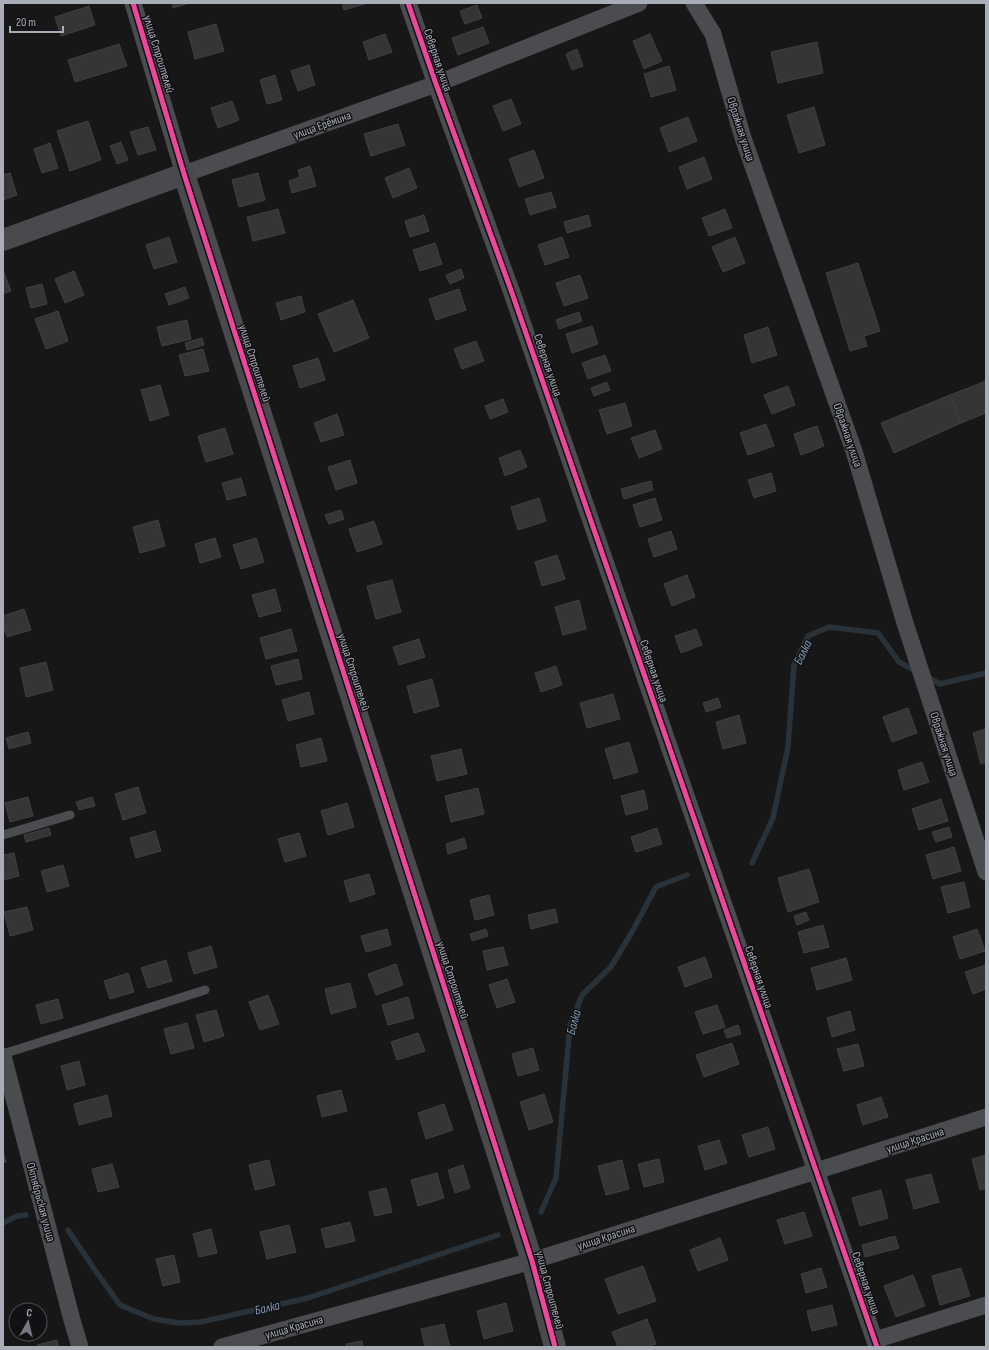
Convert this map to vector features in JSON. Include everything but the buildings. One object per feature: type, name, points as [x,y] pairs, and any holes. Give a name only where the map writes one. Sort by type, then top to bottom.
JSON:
[{"type":"street","name":"улица Строителей","points":[[133,3],[184,174],[532,1261],[555,1347]]},
{"type":"street","name":"Северная улица","points":[[408,3],[512,293],[876,1344],[986,1305]]},
{"type":"street","name":"улица Ерёмина","points":[[3,240],[436,84],[639,3]]},
{"type":"street","name":"Овражная улица","points":[[694,3],[713,34],[744,138],[854,451],[905,623],[986,872]]},
{"type":"street","name":"Октябрьская улица","points":[[3,1055],[80,1347]]},
{"type":"street","name":"улица Красина","points":[[222,1347],[532,1261],[986,1117]]},
{"type":"lane","points":[[3,835],[70,815]]},
{"type":"lane","points":[[3,1055],[205,990]]},
{"type":"waterway","name":"Балка","points":[[752,863],[773,818],[788,747],[794,665],[808,636],[829,627],[878,633],[899,662],[916,671]]},
{"type":"waterway","name":"Балка","points":[[926,676],[940,684],[986,673]]},
{"type":"waterway","name":"Балка","points":[[541,1212],[556,1178],[570,1026],[582,995],[611,967],[656,887],[687,875]]},
{"type":"waterway","points":[[3,1223],[17,1216],[26,1215]]},
{"type":"waterway","name":"Балка","points":[[68,1230],[120,1305],[154,1319],[179,1323],[201,1322],[308,1298],[498,1235]]},
{"type":"cycle path","points":[[133,3],[184,174],[532,1261],[555,1347]]},
{"type":"cycle path","points":[[408,3],[512,293],[877,1347]]}]
